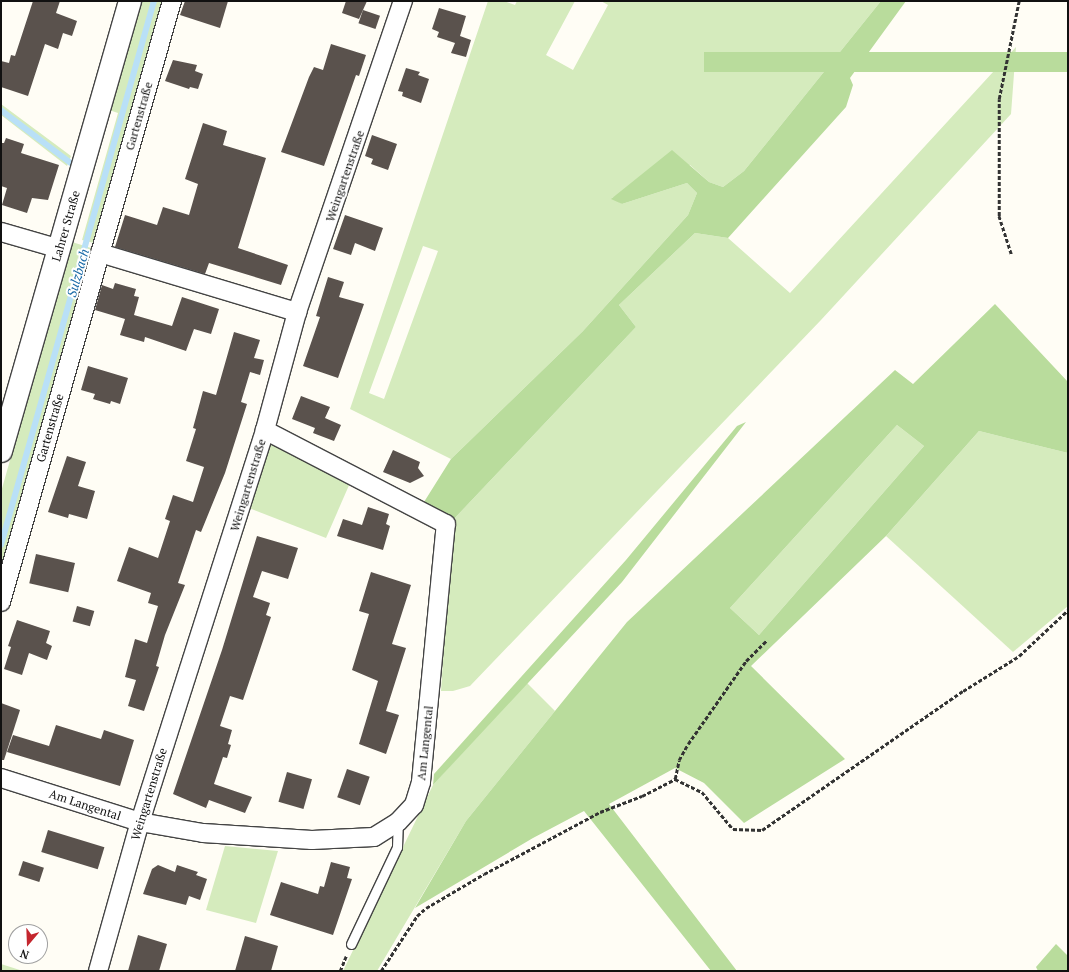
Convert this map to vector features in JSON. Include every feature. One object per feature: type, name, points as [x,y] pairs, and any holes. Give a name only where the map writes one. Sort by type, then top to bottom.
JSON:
[{"type":"street","name":"Lahrer Straße","points":[[1,451],[130,1]]},
{"type":"street","name":"Gartenstraße","points":[[1,602],[172,1]]},
{"type":"street","name":"Weingartenstraße","points":[[98,971],[140,822],[265,430],[298,312],[404,1]]},
{"type":"street","points":[[1,232],[60,249]]},
{"type":"street","points":[[100,253],[298,312]]},
{"type":"street","name":"Am Langental","points":[[1,778],[140,822],[203,833],[312,840],[374,837],[398,822],[414,805],[422,782],[446,524],[265,430]]},
{"type":"lane","points":[[351,944],[397,847],[398,822]]},
{"type":"path","points":[[1011,254],[999,216],[999,99],[1019,1]]},
{"type":"path","points":[[675,779],[702,792],[733,829],[762,830],[963,691],[1019,656],[1068,610]]},
{"type":"path","points":[[675,779],[679,760],[688,744],[746,661],[767,640]]},
{"type":"path","points":[[381,971],[413,922],[426,908],[484,874],[600,812],[642,796],[675,779]]},
{"type":"green space","points":[[140,1],[163,1],[94,243],[82,240],[118,113],[109,110]]},
{"type":"green space","points":[[488,1],[504,1],[515,5],[517,1],[575,1],[546,55],[573,70],[608,5],[601,1],[881,1],[744,171],[723,187],[709,182],[690,165],[612,198],[622,204],[687,183],[697,193],[688,215],[583,331],[451,459],[350,409]],"holes":[[[423,246],[438,251],[384,399],[369,393]]]},
{"type":"green space","points":[[881,1],[906,1],[850,78],[853,85],[846,107],[728,238],[695,233],[619,305],[636,327],[452,521],[424,502],[451,459],[583,331],[688,215],[697,193],[687,183],[622,204],[611,199],[672,150],[709,182],[723,187],[744,171]]},
{"type":"green space","points":[[1016,47],[1011,114],[821,320],[470,686],[453,691],[441,691],[452,521],[636,327],[619,305],[695,233],[728,238],[790,293]]},
{"type":"green space","points":[[704,52],[1068,52],[1068,72],[704,72]]},
{"type":"green space","points":[[1,104],[71,156],[67,166],[1,115]]},
{"type":"green space","points":[[72,242],[91,248],[1,572],[1,492]]},
{"type":"green space","points":[[995,304],[1068,382],[1068,453],[979,431],[886,536],[751,666],[845,759],[744,823],[704,783],[675,768],[609,804],[737,971],[711,971],[584,811],[533,838],[415,908],[466,821],[627,622],[895,370],[913,384]],"holes":[[[897,425],[924,446],[759,635],[730,608]]]},
{"type":"green space","points":[[746,422],[622,582],[433,785],[434,774],[626,560],[737,426]]},
{"type":"green space","points":[[897,425],[924,446],[759,635],[730,608]]},
{"type":"green space","points":[[979,431],[1068,453],[1068,606],[1013,652],[886,536]]},
{"type":"green space","points":[[270,441],[350,483],[326,538],[249,508]]},
{"type":"green space","points":[[526,682],[555,711],[466,821],[377,971],[343,971],[433,785]]},
{"type":"green space","points":[[225,846],[278,851],[256,923],[206,910]]},
{"type":"green space","points":[[1056,944],[1068,956],[1068,971],[1038,971],[1036,967]]},
{"type":"green space","points":[[1,964],[23,971],[1,971]]},
{"type":"building","points":[[33,1],[60,1],[56,13],[77,21],[72,36],[63,33],[58,49],[45,44],[28,96],[1,87],[1,61],[9,63],[11,55],[15,56]]},
{"type":"building","points":[[185,1],[228,1],[220,28],[180,15]]},
{"type":"building","points":[[346,1],[367,1],[359,19],[342,13]]},
{"type":"building","points":[[439,8],[466,16],[460,36],[471,40],[466,57],[451,53],[455,43],[437,37],[439,32],[432,29]]},
{"type":"building","points":[[363,10],[380,16],[375,29],[358,23]]},
{"type":"building","points":[[331,44],[366,55],[359,76],[356,75],[324,166],[281,152],[309,77],[314,67],[323,70]]},
{"type":"building","points":[[173,60],[197,65],[195,71],[203,74],[198,89],[190,87],[189,89],[165,81]]},
{"type":"building","points":[[406,68],[420,72],[418,75],[429,79],[421,103],[402,96],[403,92],[398,91]]},
{"type":"building","points":[[203,123],[227,131],[223,145],[266,158],[238,248],[288,265],[281,285],[209,263],[205,274],[115,247],[125,215],[157,225],[163,207],[189,215],[198,184],[185,179]]},
{"type":"building","points":[[372,135],[397,144],[388,170],[371,164],[373,159],[365,156]]},
{"type":"building","points":[[6,138],[24,144],[21,153],[59,165],[48,200],[32,198],[27,213],[2,205],[7,188],[1,186],[1,143],[4,143]]},
{"type":"building","points":[[345,215],[383,228],[375,251],[355,243],[351,255],[333,249]]},
{"type":"building","points":[[328,277],[344,282],[339,297],[364,304],[338,378],[303,366],[320,317],[316,316]]},
{"type":"building","points":[[115,283],[136,289],[134,296],[139,297],[134,315],[172,326],[182,297],[219,309],[211,334],[194,329],[186,351],[145,337],[144,342],[120,335],[125,319],[95,310],[102,285],[113,289]]},
{"type":"building","points":[[234,332],[260,340],[254,358],[264,360],[260,375],[250,372],[241,402],[247,404],[225,473],[201,532],[196,530],[178,583],[185,585],[165,635],[156,666],[159,667],[144,711],[128,706],[136,680],[125,677],[135,639],[147,643],[158,606],[148,603],[151,593],[117,581],[129,547],[158,558],[170,521],[165,519],[173,495],[193,502],[204,467],[186,461],[196,429],[193,428],[203,391],[216,395]]},
{"type":"building","points":[[88,366],[128,378],[120,404],[111,401],[110,404],[93,399],[95,394],[81,390]]},
{"type":"building","points":[[301,396],[330,407],[325,418],[341,425],[334,441],[313,433],[315,428],[292,419]]},
{"type":"building","points":[[393,450],[420,462],[418,468],[424,476],[410,483],[383,472]]},
{"type":"building","points":[[67,456],[86,462],[78,486],[95,491],[87,519],[69,514],[68,518],[48,512]]},
{"type":"building","points":[[368,507],[389,514],[386,524],[390,526],[383,550],[337,536],[343,519],[362,525]]},
{"type":"building","points":[[257,536],[298,548],[288,579],[262,571],[253,597],[270,603],[266,615],[271,617],[243,700],[230,696],[220,726],[232,730],[228,744],[231,745],[227,758],[223,757],[214,784],[252,797],[245,813],[209,800],[206,808],[173,794],[222,650]]},
{"type":"building","points":[[36,554],[75,563],[68,592],[29,583]]},
{"type":"building","points":[[371,572],[411,585],[392,644],[406,648],[386,711],[399,715],[386,754],[359,744],[378,681],[352,670],[369,614],[359,611]]},
{"type":"building","points":[[77,606],[94,611],[90,626],[73,621]]},
{"type":"building","points":[[17,620],[50,631],[46,643],[52,646],[47,660],[29,653],[22,675],[4,669],[11,647],[8,646]]},
{"type":"building","points":[[1,703],[20,710],[4,760],[1,760]]},
{"type":"building","points":[[56,725],[101,739],[104,730],[134,740],[120,786],[7,752],[13,735],[49,746]]},
{"type":"building","points":[[347,769],[370,777],[360,805],[337,797]]},
{"type":"building","points":[[287,772],[312,779],[303,809],[278,802]]},
{"type":"building","points":[[48,830],[104,847],[98,869],[41,852]]},
{"type":"building","points":[[23,861],[44,868],[39,882],[18,875]]},
{"type":"building","points":[[331,862],[350,867],[347,878],[352,879],[333,935],[270,915],[281,882],[318,894],[320,886],[324,887]]},
{"type":"building","points":[[158,865],[175,872],[177,865],[198,872],[196,875],[207,879],[200,900],[189,896],[186,905],[143,894],[152,869]]},
{"type":"building","points":[[138,935],[167,944],[159,971],[128,971]]},
{"type":"building","points":[[245,936],[278,946],[271,971],[235,971]]},
{"type":"waterway","name":"Sulzbach","points":[[1,545],[154,1]]},
{"type":"waterway","points":[[1,110],[71,163]]}]
